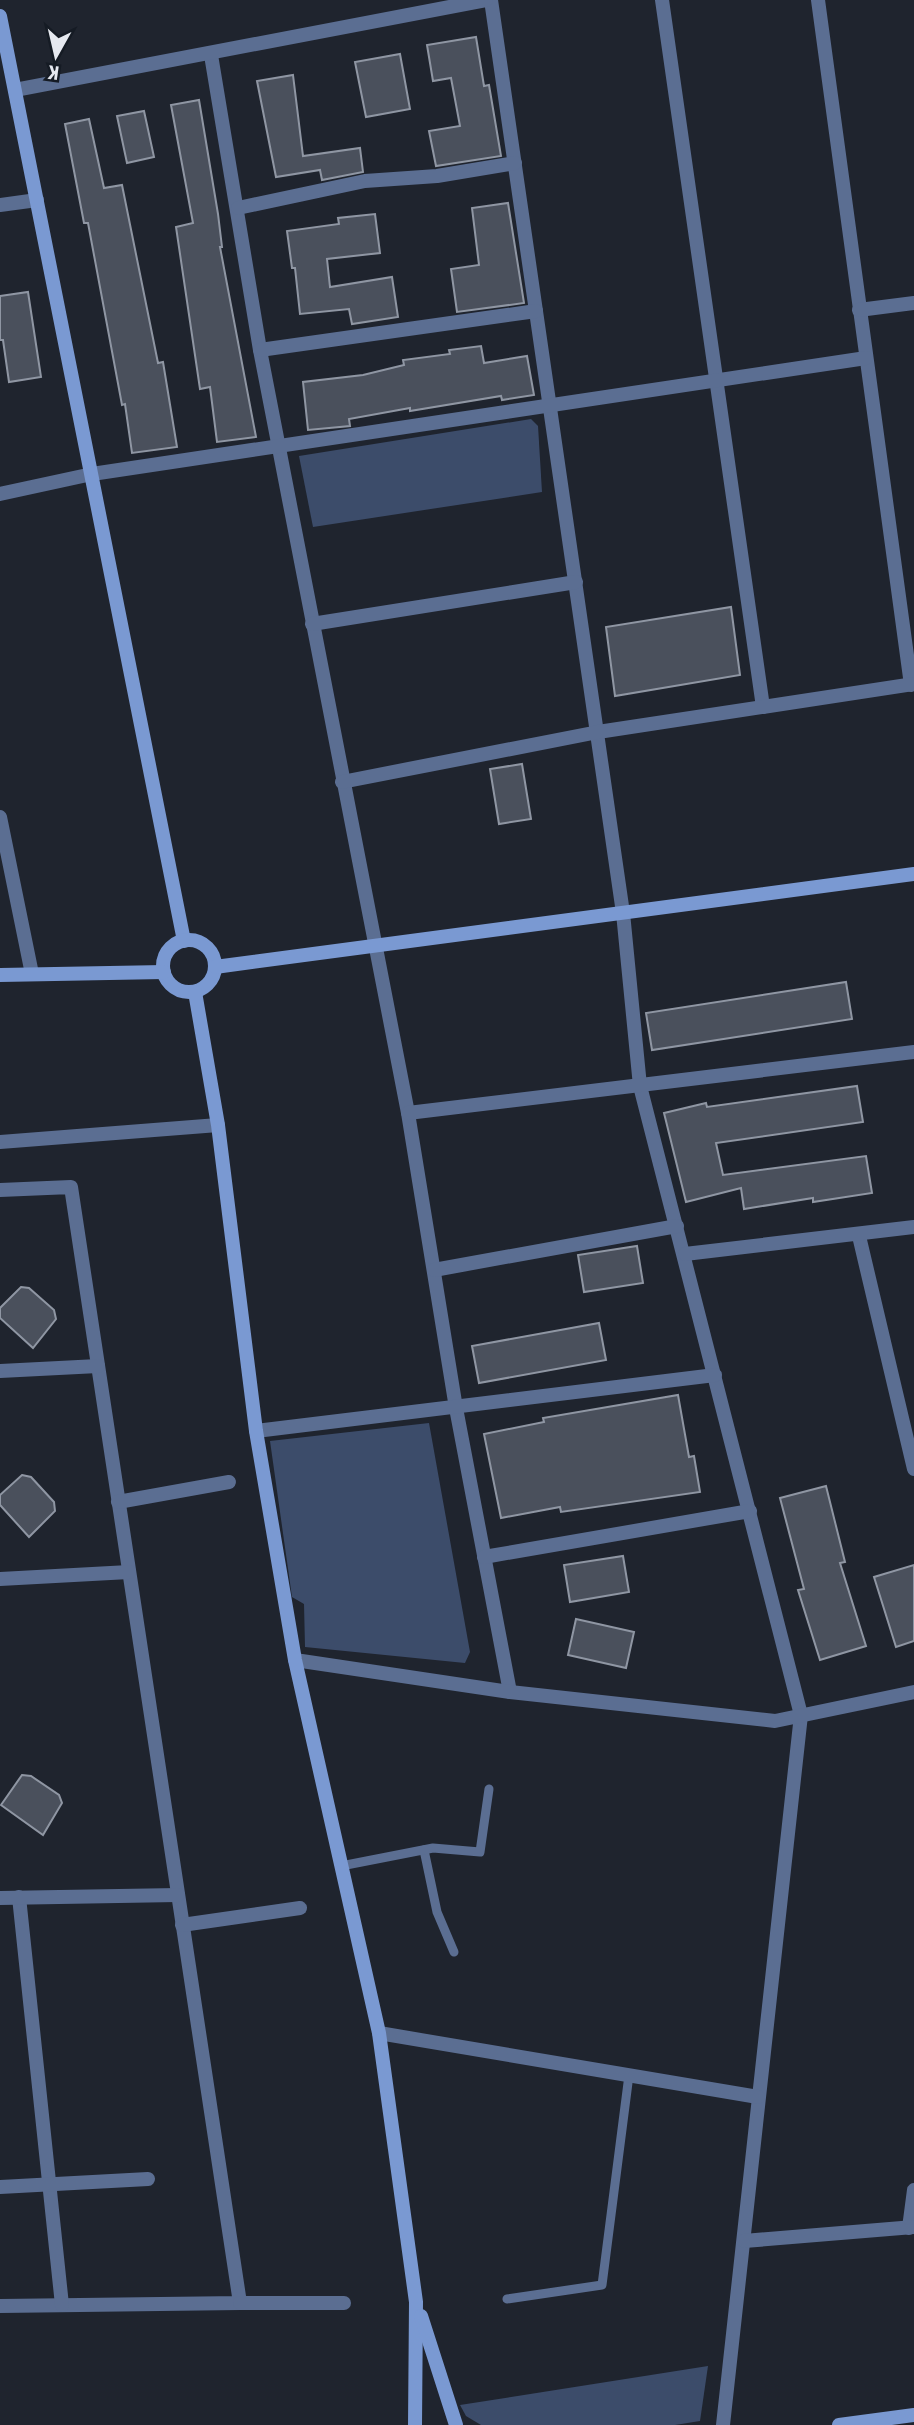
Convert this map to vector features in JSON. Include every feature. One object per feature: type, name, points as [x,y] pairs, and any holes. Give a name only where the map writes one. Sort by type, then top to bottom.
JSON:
[{"type":"street","points":[[15,90],[211,55],[489,0],[598,732],[623,912],[640,1086],[801,1716],[723,2425]]},
{"type":"street","points":[[662,0],[719,382],[763,707]]},
{"type":"street","points":[[342,782],[598,732],[912,685],[818,0]]},
{"type":"street","points":[[0,16],[184,941]]},
{"type":"street","points":[[211,55],[260,350],[373,947],[408,1113],[456,1408],[510,1692]]},
{"type":"street","points":[[238,208],[365,181],[437,176],[515,163]]},
{"type":"street","points":[[0,205],[37,200]]},
{"type":"street","points":[[859,310],[914,303]]},
{"type":"street","points":[[260,350],[536,310]]},
{"type":"street","points":[[0,494],[92,474],[549,403],[719,382],[866,358]]},
{"type":"street","points":[[312,624],[576,582]]},
{"type":"street","points":[[0,817],[32,974]]},
{"type":"street","points":[[215,967],[914,874]]},
{"type":"street","points":[[184,941],[206,946],[215,967],[209,983],[195,992],[179,990],[164,972],[166,956],[177,944],[184,941]]},
{"type":"street","points":[[0,975],[164,972]]},
{"type":"street","points":[[195,992],[218,1125],[256,1431],[295,1660],[379,2033],[416,2302],[415,2425]]},
{"type":"street","points":[[408,1113],[914,1052]]},
{"type":"street","points":[[0,1142],[218,1125]]},
{"type":"street","points":[[0,1190],[71,1187],[240,2303]]},
{"type":"street","points":[[433,1270],[677,1226]]},
{"type":"street","points":[[685,1254],[859,1236],[914,1227]]},
{"type":"street","points":[[859,1236],[914,1469]]},
{"type":"street","points":[[0,1371],[97,1366]]},
{"type":"street","points":[[256,1431],[715,1375]]},
{"type":"street","points":[[118,1502],[229,1482]]},
{"type":"street","points":[[484,1557],[750,1511]]},
{"type":"street","points":[[0,1579],[129,1572]]},
{"type":"street","points":[[295,1660],[510,1692],[775,1721],[914,1692]]},
{"type":"street","points":[[0,1898],[178,1895]]},
{"type":"street","points":[[19,1897],[62,2305]]},
{"type":"street","points":[[182,1925],[300,1908]]},
{"type":"street","points":[[379,2033],[758,2097]]},
{"type":"street","points":[[0,2187],[148,2179]]},
{"type":"street","points":[[744,2241],[911,2227],[914,2190]]},
{"type":"street","points":[[416,2302],[456,2425]]},
{"type":"street","points":[[0,2306],[344,2303]]},
{"type":"street","points":[[839,2425],[914,2415]]},
{"type":"lane","points":[[341,1866],[443,1848],[480,1852],[489,1790]]},
{"type":"lane","points":[[424,1850],[437,1912],[454,1952]]},
{"type":"lane","points":[[507,2299],[602,2285],[629,2075]]},
{"type":"shaded area","points":[[531,419],[538,426],[542,492],[313,527],[299,456]]},
{"type":"shaded area","points":[[429,1423],[470,1652],[465,1663],[305,1647],[304,1604],[292,1597],[270,1441]]},
{"type":"shaded area","points":[[708,2366],[700,2421],[675,2425],[481,2425],[466,2416],[460,2405]]},
{"type":"building","points":[[476,37],[484,86],[489,85],[501,156],[436,166],[429,131],[460,126],[451,78],[433,81],[427,45]]},
{"type":"building","points":[[400,54],[410,109],[366,117],[355,62]]},
{"type":"building","points":[[293,75],[303,156],[360,148],[363,172],[322,180],[320,170],[276,177],[257,81]]},
{"type":"building","points":[[199,100],[218,214],[220,247],[256,437],[217,442],[210,387],[200,389],[176,227],[193,223],[171,105]]},
{"type":"building","points":[[144,111],[154,157],[127,163],[117,116]]},
{"type":"building","points":[[89,119],[104,188],[122,185],[158,363],[163,362],[177,447],[132,453],[125,404],[122,405],[88,223],[84,223],[65,124]]},
{"type":"building","points":[[508,203],[524,303],[457,312],[451,269],[479,265],[472,208]]},
{"type":"building","points":[[375,214],[380,253],[327,259],[330,287],[392,277],[398,317],[352,324],[349,309],[300,314],[295,268],[292,268],[287,231],[339,224],[338,218]]},
{"type":"building","points":[[28,292],[41,377],[9,382],[3,340],[0,340],[0,296]]},
{"type":"building","points":[[481,346],[484,363],[527,356],[534,395],[502,400],[501,396],[410,411],[410,408],[349,419],[350,426],[308,430],[303,382],[363,375],[404,365],[403,360],[450,354],[449,350]]},
{"type":"building","points":[[731,607],[740,675],[615,696],[606,627]]},
{"type":"building","points":[[522,764],[531,819],[499,824],[490,769]]},
{"type":"building","points":[[846,982],[852,1019],[652,1050],[646,1013]]},
{"type":"building","points":[[857,1086],[863,1122],[716,1143],[723,1175],[866,1156],[872,1193],[813,1202],[813,1198],[744,1209],[741,1188],[686,1202],[664,1113],[706,1103],[707,1107]]},
{"type":"building","points":[[637,1246],[643,1283],[584,1292],[578,1255]]},
{"type":"building","points":[[21,1287],[29,1288],[54,1310],[56,1319],[33,1348],[0,1318],[0,1308]]},
{"type":"building","points":[[599,1323],[606,1360],[479,1383],[472,1346]]},
{"type":"building","points":[[678,1395],[689,1457],[694,1456],[700,1492],[561,1512],[560,1507],[501,1518],[484,1434],[544,1422],[543,1418]]},
{"type":"building","points":[[22,1475],[31,1477],[54,1502],[55,1511],[29,1537],[0,1505],[0,1495]]},
{"type":"building","points":[[826,1486],[845,1562],[840,1563],[866,1646],[820,1660],[798,1590],[804,1589],[780,1498]]},
{"type":"building","points":[[623,1556],[629,1592],[570,1602],[564,1565]]},
{"type":"building","points":[[914,1565],[914,1641],[896,1647],[874,1577]]},
{"type":"building","points":[[576,1619],[634,1632],[626,1668],[568,1655]]},
{"type":"building","points":[[22,1775],[31,1776],[59,1795],[62,1803],[43,1835],[1,1805]]}]
